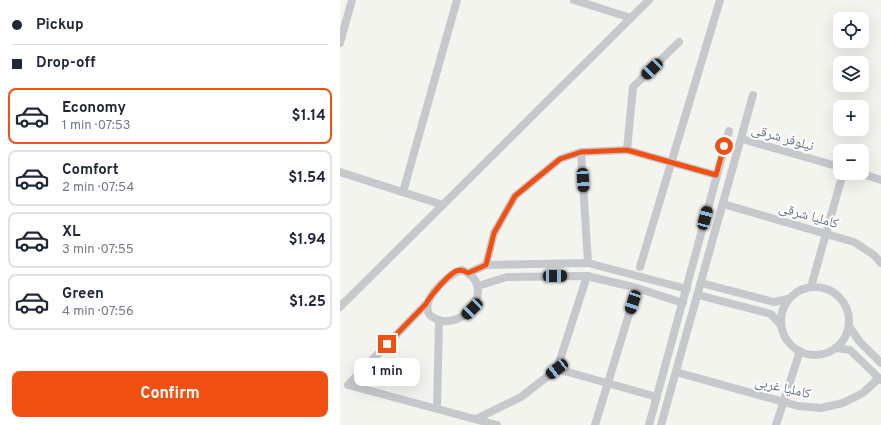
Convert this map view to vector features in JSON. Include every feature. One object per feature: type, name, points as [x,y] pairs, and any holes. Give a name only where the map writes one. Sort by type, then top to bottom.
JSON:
[{"type":"street","points":[[340,43],[352,0]]},
{"type":"street","points":[[403,192],[457,0]]},
{"type":"street","points":[[574,0],[631,18]]},
{"type":"street","points":[[340,307],[649,0]]},
{"type":"street","points":[[640,267],[720,0]]},
{"type":"street","points":[[627,150],[633,87],[679,42]]},
{"type":"street","points":[[661,425],[753,96]]},
{"type":"street","points":[[650,425],[729,131]]},
{"type":"street","name":"نیلوفر شرقی","points":[[742,139],[833,165]]},
{"type":"street","points":[[486,265],[494,233],[515,196],[560,159],[581,152],[627,150],[716,175]]},
{"type":"street","points":[[581,152],[588,264]]},
{"type":"street","points":[[340,172],[444,205]]},
{"type":"street","points":[[869,176],[881,180]]},
{"type":"street","points":[[811,286],[841,180]]},
{"type":"street","name":"کاملیا شرقی","points":[[723,204],[854,242],[874,255],[881,263]]},
{"type":"street","points":[[468,273],[486,265],[588,264],[687,289]]},
{"type":"street","points":[[426,304],[427,311],[432,317],[439,320],[456,320],[465,316],[475,303],[478,286],[474,277],[462,270],[456,271],[348,385],[497,425]]},
{"type":"street","points":[[478,286],[507,277],[587,276],[637,288],[683,303]]},
{"type":"street","points":[[476,419],[521,397],[557,369],[587,276]]},
{"type":"street","points":[[701,283],[774,302],[788,299]]},
{"type":"street","points":[[698,295],[771,314],[781,325],[788,341],[800,351],[810,355],[819,355],[836,348],[845,338],[849,326],[847,308],[840,297],[829,289],[811,286],[795,293],[788,299],[781,316],[781,325]]},
{"type":"street","points":[[595,425],[637,288]]},
{"type":"street","points":[[437,408],[439,320]]},
{"type":"street","points":[[849,326],[859,341],[881,362]]},
{"type":"street","points":[[836,348],[850,350],[880,379]]},
{"type":"street","points":[[776,425],[800,351]]},
{"type":"street","points":[[557,369],[657,397]]},
{"type":"street","name":"کاملیا غربی","points":[[676,372],[798,406],[821,408],[843,403],[863,393],[880,379]]},
{"type":"route","points":[[387,344],[456,271],[462,270],[468,273],[486,265],[494,233],[515,196],[560,159],[581,152],[627,150],[716,175],[724,146]]}]
